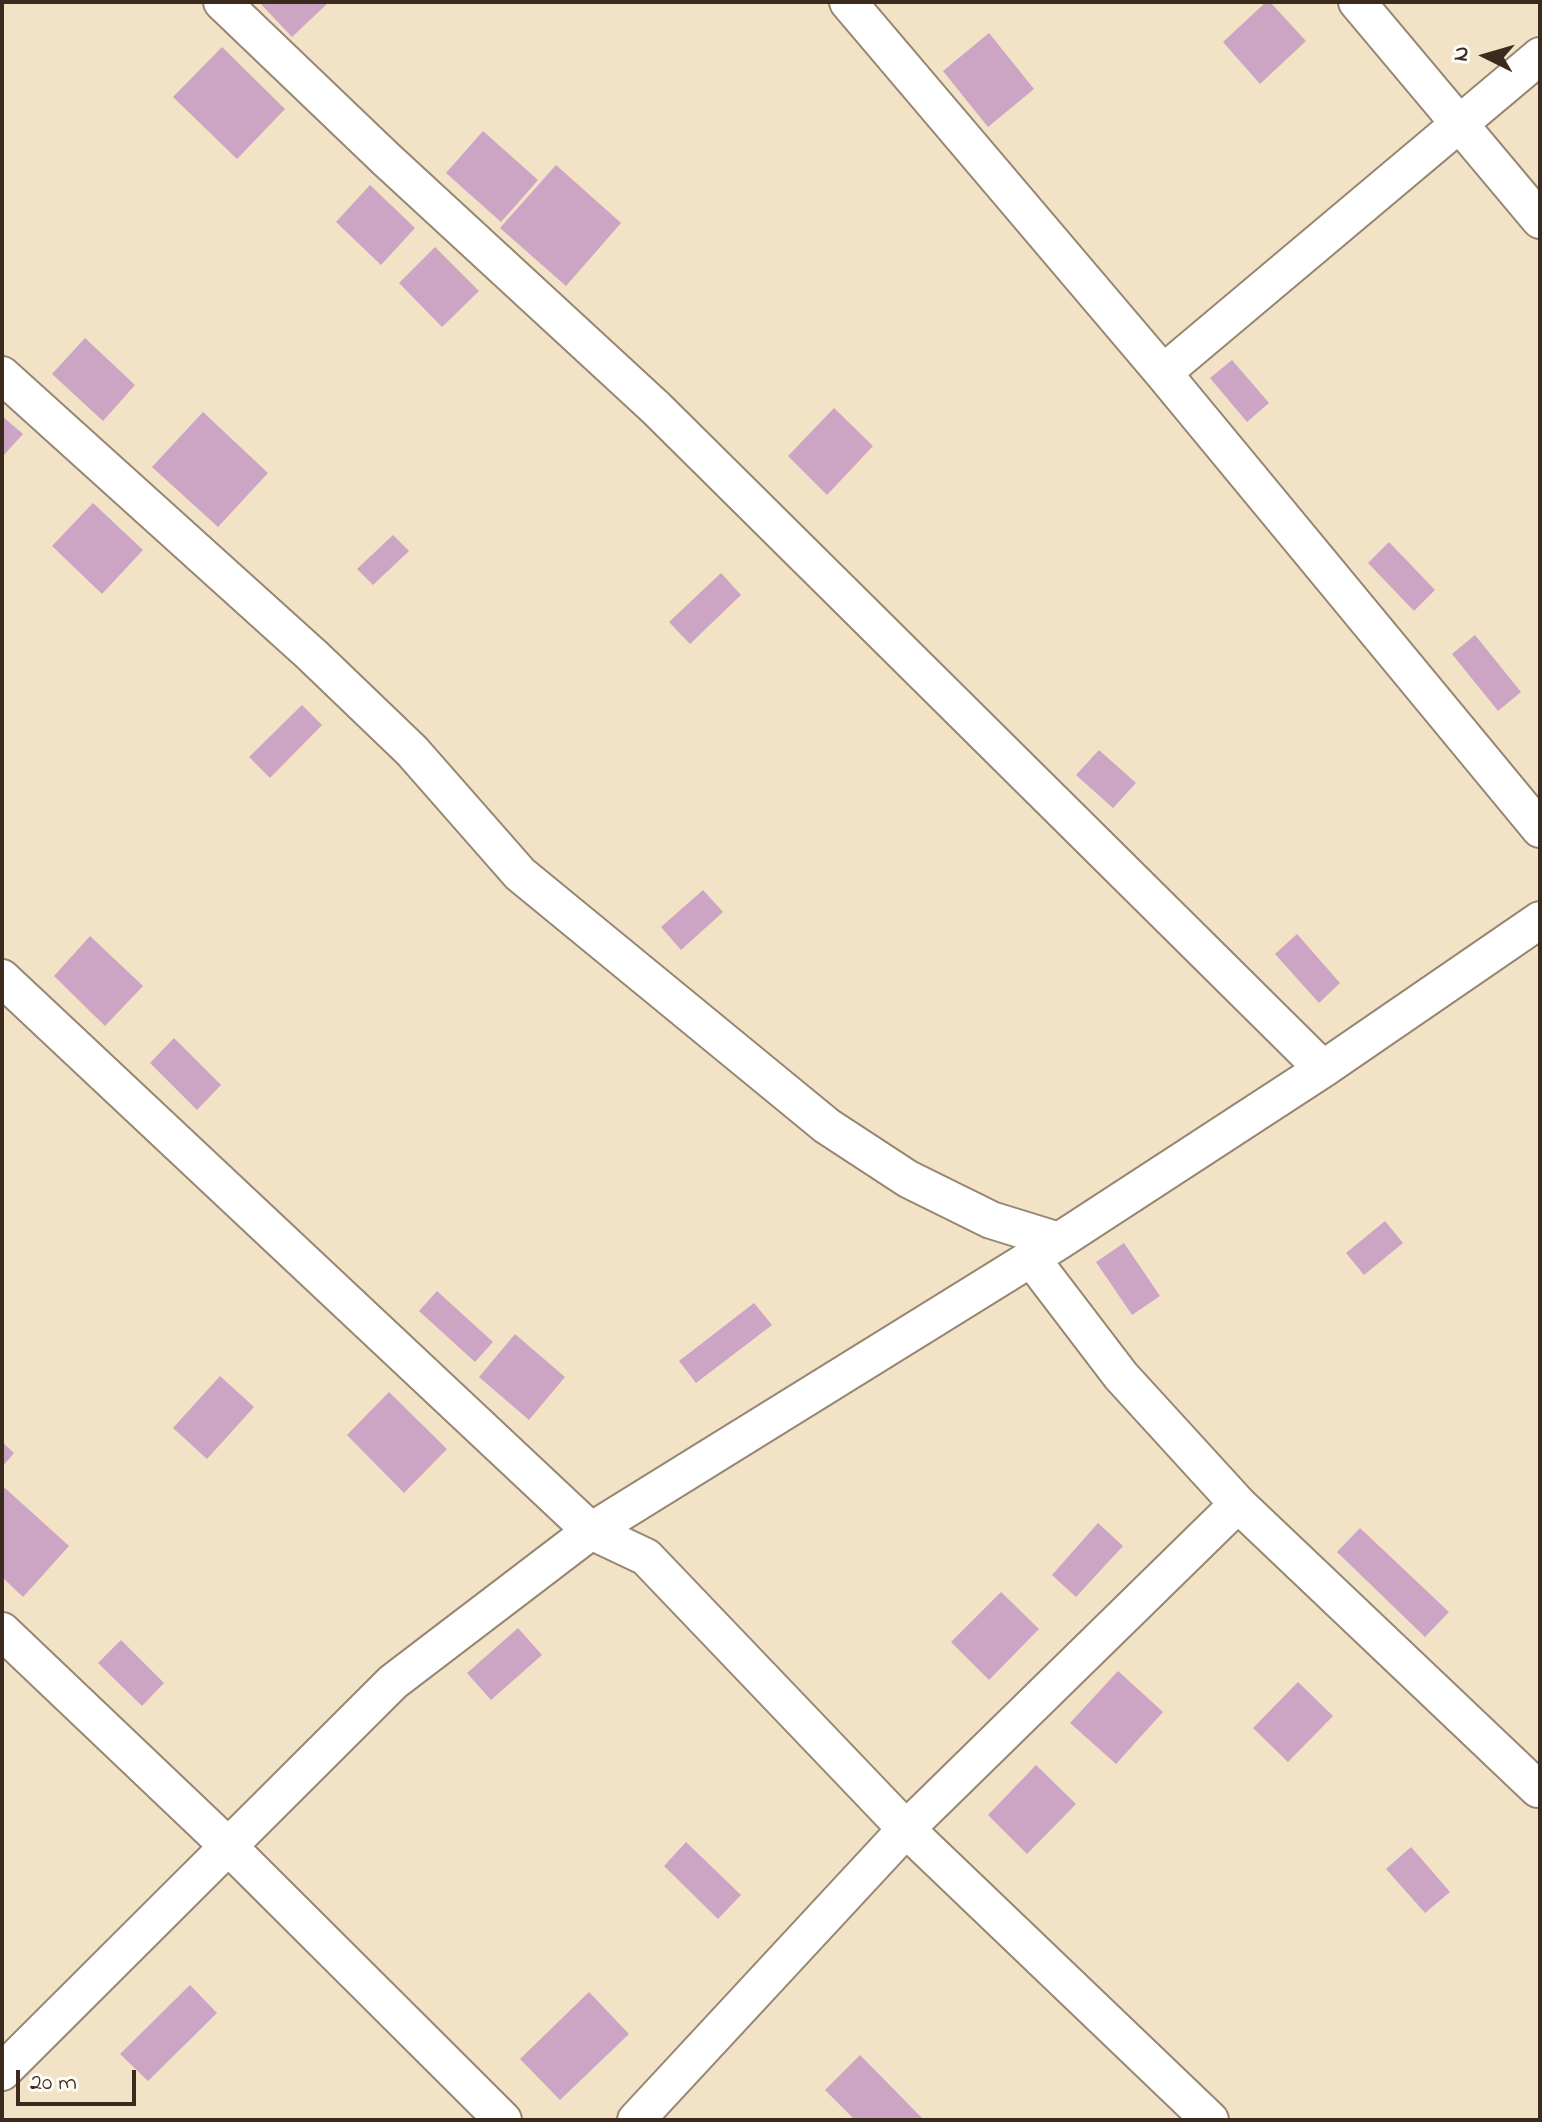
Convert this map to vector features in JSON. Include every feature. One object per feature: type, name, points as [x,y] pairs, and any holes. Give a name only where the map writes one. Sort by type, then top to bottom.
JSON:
[{"type":"street","points":[[222,2],[386,159],[656,408],[1323,1069]]},
{"type":"street","points":[[848,2],[1163,373],[1540,829]]},
{"type":"street","points":[[1357,2],[1540,220]]},
{"type":"street","points":[[1163,373],[1540,56]]},
{"type":"street","points":[[2,375],[379,719],[412,751],[520,874],[827,1126],[908,1179],[1045,1250],[1121,1376],[1238,1504],[1538,1789]]},
{"type":"street","points":[[2,2072],[393,1682],[591,1531],[1045,1250],[1323,1069],[1540,920]]},
{"type":"street","points":[[2,978],[591,1531],[646,1557],[906,1829],[1210,2120]]},
{"type":"street","points":[[636,2120],[906,1829],[1238,1504]]},
{"type":"street","points":[[2,1631],[229,1847],[503,2120]]},
{"type":"building","points":[[259,2],[329,2],[292,37]]},
{"type":"building","points":[[1266,2],[1270,2],[1306,41],[1260,84],[1223,42]]},
{"type":"building","points":[[989,33],[1034,89],[988,127],[943,71]]},
{"type":"building","points":[[222,47],[285,109],[237,159],[173,97]]},
{"type":"building","points":[[483,131],[538,180],[501,222],[446,173]]},
{"type":"building","points":[[556,165],[621,223],[566,286],[500,228]]},
{"type":"building","points":[[370,185],[415,228],[381,265],[336,222]]},
{"type":"building","points":[[435,247],[479,291],[442,327],[399,283]]},
{"type":"building","points":[[85,338],[135,385],[103,421],[52,374]]},
{"type":"building","points":[[1232,360],[1269,403],[1247,422],[1210,378]]},
{"type":"building","points":[[834,408],[873,446],[827,495],[788,456]]},
{"type":"building","points":[[203,412],[268,473],[218,527],[152,467]]},
{"type":"building","points":[[2,416],[23,434],[2,457]]},
{"type":"building","points":[[93,503],[143,550],[102,594],[52,546]]},
{"type":"building","points":[[393,535],[409,551],[373,585],[357,569]]},
{"type":"building","points":[[1389,542],[1435,590],[1414,611],[1368,563]]},
{"type":"building","points":[[721,573],[741,595],[690,644],[669,622]]},
{"type":"building","points":[[1475,635],[1521,692],[1498,711],[1452,654]]},
{"type":"building","points":[[302,705],[322,725],[270,778],[249,757]]},
{"type":"building","points":[[1099,750],[1136,783],[1113,808],[1076,775]]},
{"type":"building","points":[[703,890],[723,912],[681,950],[661,927]]},
{"type":"building","points":[[1297,934],[1340,983],[1319,1003],[1275,954]]},
{"type":"building","points":[[90,936],[143,986],[105,1026],[54,976]]},
{"type":"building","points":[[174,1038],[221,1085],[197,1110],[150,1063]]},
{"type":"building","points":[[1385,1221],[1403,1243],[1364,1275],[1346,1253]]},
{"type":"building","points":[[1124,1243],[1160,1296],[1132,1315],[1096,1262]]},
{"type":"building","points":[[437,1291],[493,1342],[475,1362],[419,1311]]},
{"type":"building","points":[[754,1303],[772,1325],[696,1383],[679,1361]]},
{"type":"building","points":[[515,1334],[565,1377],[529,1420],[479,1377]]},
{"type":"building","points":[[220,1376],[254,1407],[207,1459],[173,1428]]},
{"type":"building","points":[[389,1392],[447,1449],[404,1493],[347,1435]]},
{"type":"building","points":[[2,1442],[14,1453],[2,1467]]},
{"type":"building","points":[[5,1488],[69,1546],[23,1597],[2,1577],[2,1491]]},
{"type":"building","points":[[1098,1523],[1123,1546],[1076,1597],[1052,1575]]},
{"type":"building","points":[[1360,1528],[1449,1612],[1425,1637],[1337,1552]]},
{"type":"building","points":[[1001,1592],[1039,1629],[989,1680],[951,1642]]},
{"type":"building","points":[[518,1628],[542,1655],[491,1700],[467,1673]]},
{"type":"building","points":[[121,1640],[164,1683],[142,1706],[98,1663]]},
{"type":"building","points":[[1118,1671],[1163,1712],[1116,1764],[1070,1723]]},
{"type":"building","points":[[1298,1682],[1333,1716],[1288,1762],[1253,1728]]},
{"type":"building","points":[[1036,1765],[1076,1804],[1027,1854],[988,1815]]},
{"type":"building","points":[[686,1842],[741,1895],[718,1919],[664,1866]]},
{"type":"building","points":[[1411,1847],[1450,1892],[1425,1913],[1386,1869]]},
{"type":"building","points":[[190,1985],[217,2013],[148,2081],[120,2054]]},
{"type":"building","points":[[589,1992],[629,2034],[560,2100],[520,2059]]},
{"type":"building","points":[[860,2055],[924,2120],[855,2120],[825,2090]]}]
